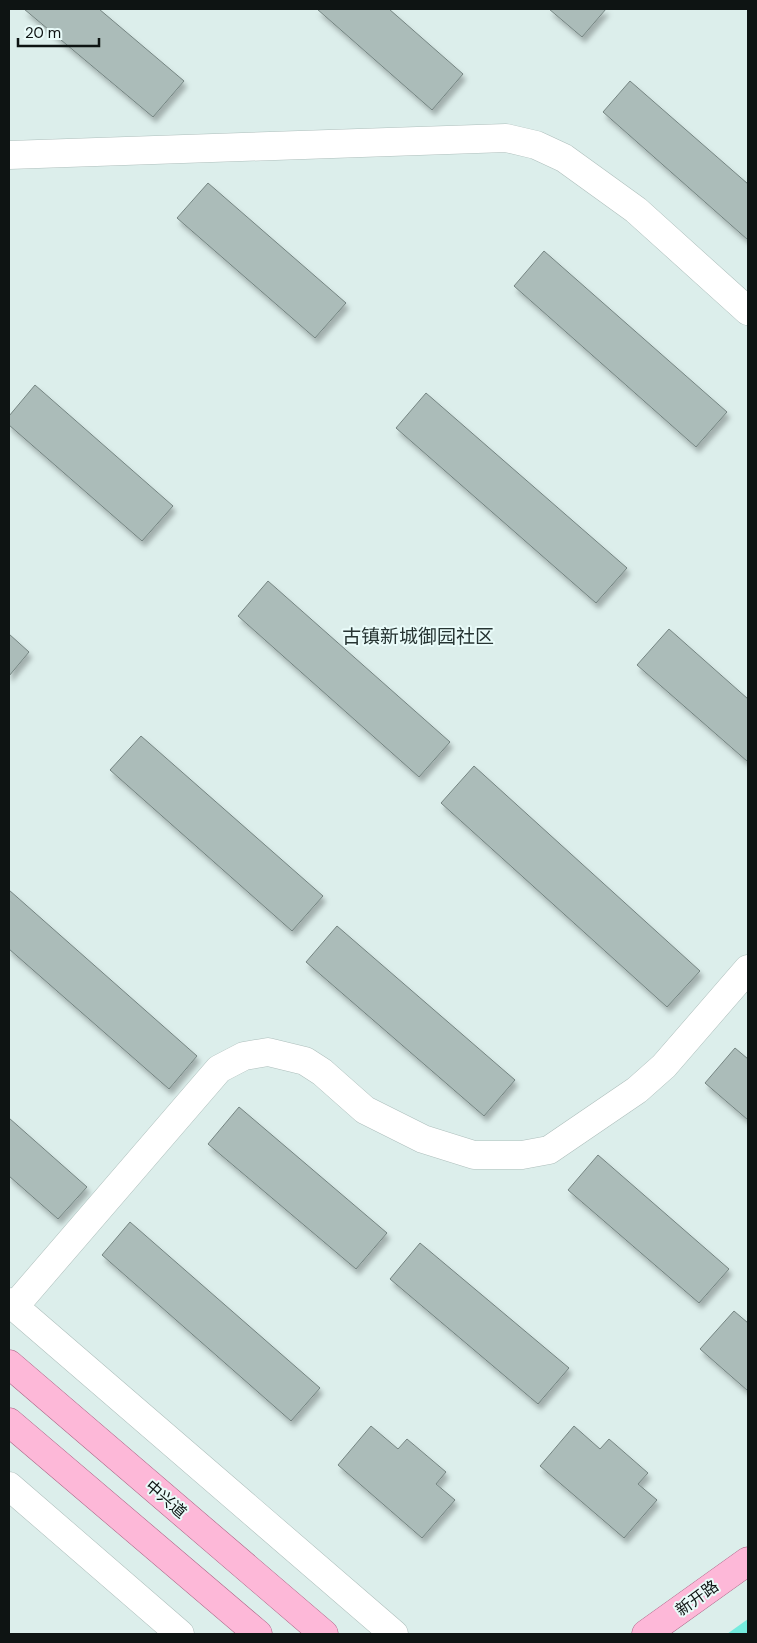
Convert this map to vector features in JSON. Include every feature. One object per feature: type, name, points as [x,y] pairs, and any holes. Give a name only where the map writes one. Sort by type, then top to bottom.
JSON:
[{"type":"main road","name":"中兴道","points":[[9,1364],[324,1634]]},
{"type":"main road","points":[[9,1422],[258,1634]]},
{"type":"main road","name":"新开路","points":[[646,1634],[748,1561]]},
{"type":"street","points":[[9,155],[506,138],[536,145],[564,158],[636,210],[748,311]]},
{"type":"street","points":[[394,1634],[11,1304],[219,1069],[244,1056],[268,1052],[305,1061],[322,1072],[365,1110],[423,1139],[474,1155],[522,1155],[549,1150],[636,1090],[664,1066],[748,969]]},
{"type":"street","points":[[9,1486],[180,1634]]},
{"type":"shaded area","points":[[748,1619],[748,1634],[727,1634]]},
{"type":"building","points":[[24,9],[99,9],[184,81],[153,117]]},
{"type":"building","points":[[317,9],[389,9],[463,74],[432,110]]},
{"type":"building","points":[[549,9],[606,9],[582,37]]},
{"type":"building","points":[[630,81],[748,184],[748,240],[603,112]]},
{"type":"building","points":[[208,183],[346,303],[315,338],[177,218]]},
{"type":"building","points":[[544,251],[727,412],[696,447],[514,286]]},
{"type":"building","points":[[35,385],[173,506],[142,541],[9,425],[9,416]]},
{"type":"building","points":[[426,393],[627,568],[596,603],[396,428]]},
{"type":"building","points":[[268,581],[450,742],[419,777],[238,616]]},
{"type":"building","points":[[669,629],[748,699],[748,762],[637,665]]},
{"type":"building","points":[[9,634],[29,652],[9,676]]},
{"type":"building","points":[[141,736],[323,896],[292,931],[110,770]]},
{"type":"building","points":[[474,766],[700,971],[667,1007],[441,803]]},
{"type":"building","points":[[9,890],[197,1056],[169,1089],[9,949]]},
{"type":"building","points":[[337,926],[515,1080],[484,1116],[306,962]]},
{"type":"building","points":[[735,1048],[748,1059],[748,1120],[705,1083]]},
{"type":"building","points":[[239,1107],[387,1233],[356,1269],[208,1144]]},
{"type":"building","points":[[9,1118],[87,1187],[58,1219],[9,1176]]},
{"type":"building","points":[[598,1155],[729,1269],[699,1303],[568,1190]]},
{"type":"building","points":[[130,1222],[320,1388],[291,1421],[102,1255]]},
{"type":"building","points":[[420,1243],[569,1368],[538,1404],[390,1279]]},
{"type":"building","points":[[734,1311],[748,1323],[748,1391],[700,1349]]},
{"type":"building","points":[[371,1426],[398,1449],[407,1439],[446,1472],[436,1484],[455,1500],[422,1538],[338,1465]]},
{"type":"building","points":[[574,1426],[600,1449],[609,1439],[648,1473],[638,1484],[657,1500],[624,1538],[540,1466]]},
{"type":"district","name":"古镇新城御园社区","points":[[418,636]]}]
